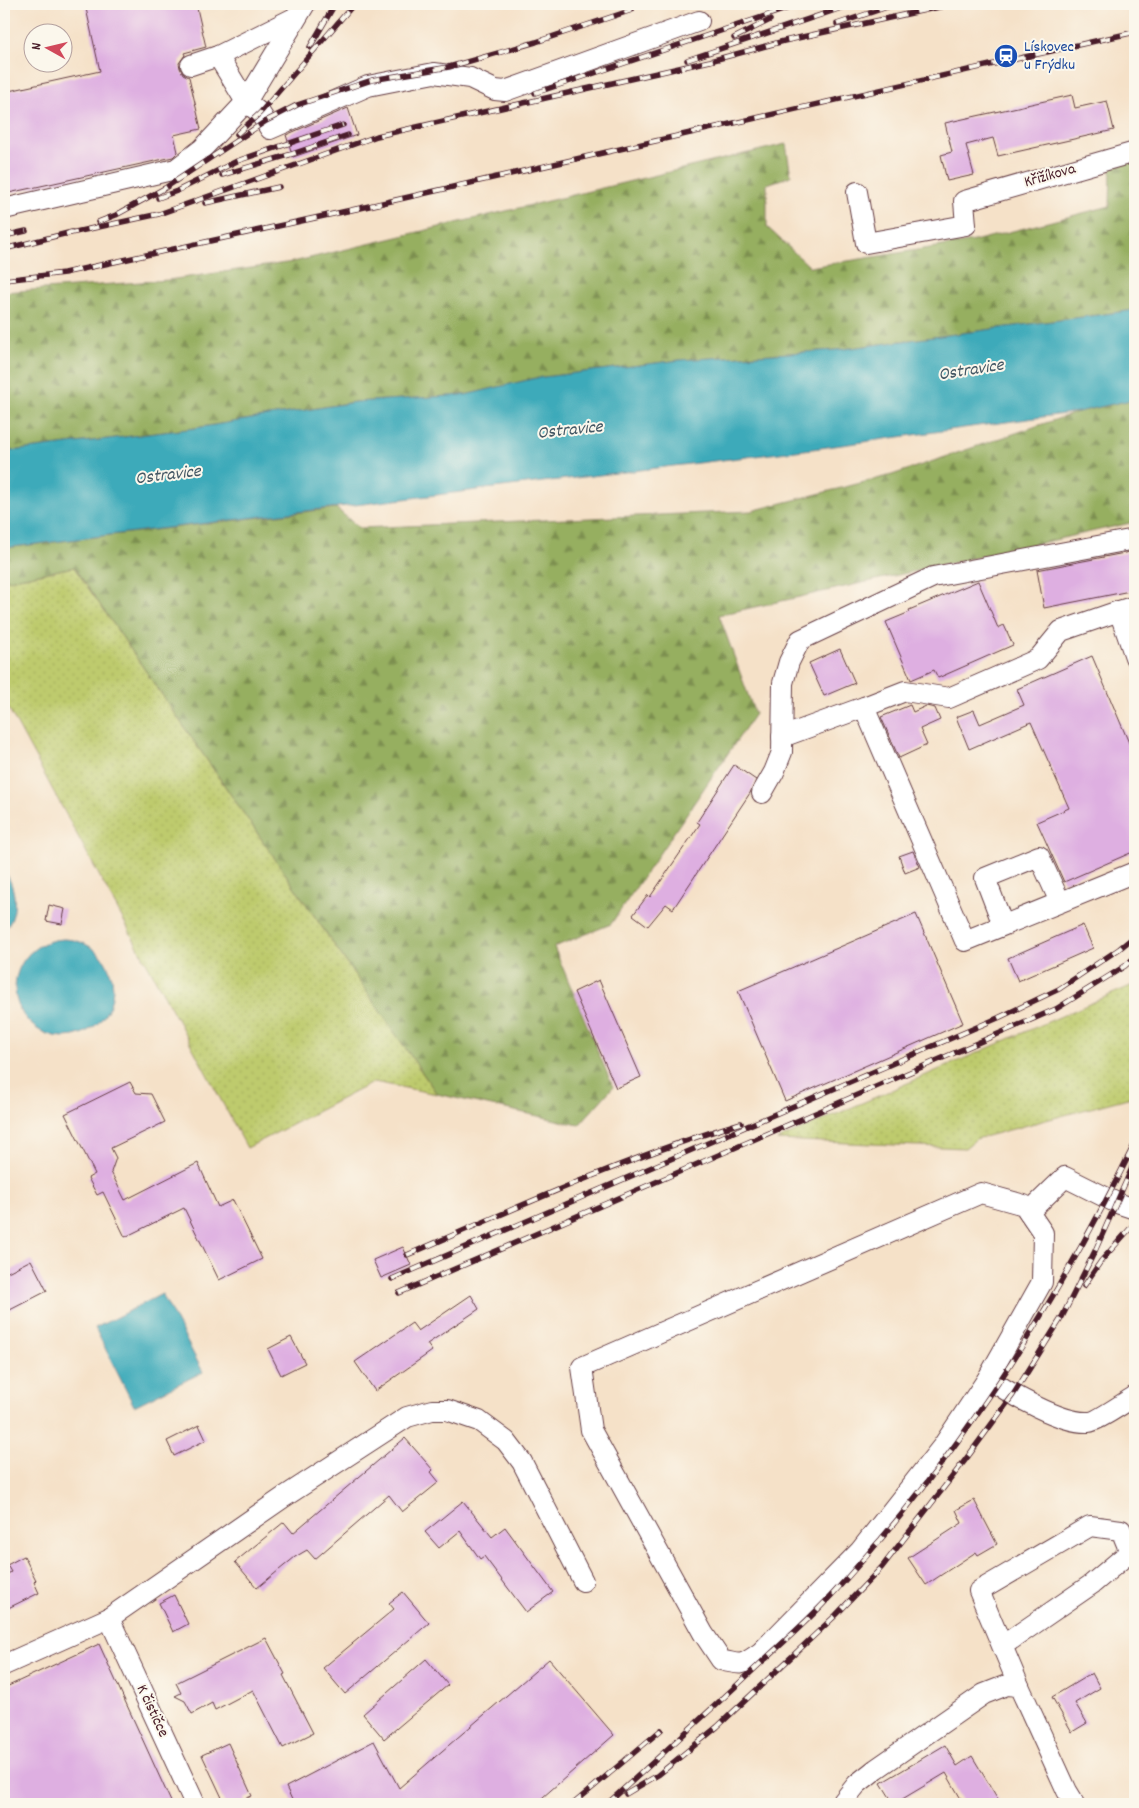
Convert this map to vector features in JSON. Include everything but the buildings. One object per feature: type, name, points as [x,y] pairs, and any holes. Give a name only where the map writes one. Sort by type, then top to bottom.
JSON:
[{"type":"street","points":[[191,65],[218,56],[300,10]]},
{"type":"street","points":[[4,209],[176,169],[202,149],[246,102],[300,10]]},
{"type":"street","points":[[218,56],[246,102],[260,113],[270,129],[368,86],[434,73],[470,78],[496,90],[505,91],[699,21]]},
{"type":"street","name":"Křižíkova","points":[[857,192],[866,243],[966,225],[964,201],[1135,152]]},
{"type":"street","points":[[762,793],[774,772],[782,752],[783,684],[789,662],[800,640],[933,577],[1135,539]]},
{"type":"street","points":[[782,737],[905,691],[949,698],[1038,659],[1061,631],[1127,609],[1135,657]]},
{"type":"street","points":[[864,707],[965,941],[1135,872]]},
{"type":"street","points":[[1003,925],[985,878],[1039,856],[1060,902]]},
{"type":"street","points":[[1029,1212],[1065,1177],[1118,1203],[1135,1209]]},
{"type":"street","points":[[981,1193],[1024,1205],[1043,1233],[1042,1282],[988,1378],[942,1447],[860,1552],[761,1652],[738,1665],[721,1660],[703,1633],[590,1430],[582,1367],[981,1193]]},
{"type":"street","points":[[988,1378],[1012,1395],[1061,1418],[1090,1422],[1135,1396]]},
{"type":"street","points":[[4,1665],[109,1618],[284,1497],[407,1417],[432,1410],[447,1410],[464,1414],[479,1421],[506,1441],[522,1462],[583,1581]]},
{"type":"street","points":[[1002,1646],[1092,1584],[1130,1552],[1122,1530],[1090,1526],[979,1591],[1002,1646],[1019,1686],[1067,1792],[1075,1804]]},
{"type":"street","name":"K čističce","points":[[109,1618],[194,1804]]},
{"type":"street","points":[[841,1804],[857,1784],[876,1768],[984,1694],[1007,1685],[1019,1686]]},
{"type":"green space","points":[[786,144],[791,176],[767,184],[767,227],[810,267],[974,241],[1110,206],[1111,167],[1135,161],[1135,310],[836,350],[680,360],[536,378],[465,395],[355,402],[196,428],[4,452],[4,292],[168,280],[293,262]]},
{"type":"green space","points":[[1135,399],[1135,522],[719,615],[755,714],[611,924],[554,947],[613,1087],[579,1125],[437,1094],[74,567],[4,581],[4,548],[336,508],[359,528],[751,511],[892,475],[1078,412]]},
{"type":"green space","points":[[74,567],[437,1094],[374,1082],[247,1148],[4,700],[4,581]]},
{"type":"green space","points":[[1135,984],[1135,1096],[976,1139],[965,1148],[777,1140]]},
{"type":"water","name":"Ostravice","points":[[1135,310],[1135,399],[1078,412],[820,448],[4,548],[4,452],[196,428],[355,402],[465,395],[536,378],[680,360],[836,350]]},
{"type":"water","points":[[4,870],[11,884],[15,901],[12,917],[4,931]]},
{"type":"water","points":[[64,939],[83,943],[98,954],[109,969],[113,988],[109,1007],[98,1022],[83,1033],[64,1037],[45,1033],[30,1022],[19,1007],[15,988],[19,969],[30,954],[45,943]]},
{"type":"water","points":[[162,1294],[203,1372],[134,1406],[95,1328]]},
{"type":"railway","points":[[310,47],[335,4]]},
{"type":"railway","points":[[237,134],[260,113],[354,4]]},
{"type":"railway","points":[[535,93],[801,4]]},
{"type":"railway","points":[[687,60],[853,4]]},
{"type":"railway","points":[[837,24],[896,4]]},
{"type":"railway","points":[[66,234],[159,214],[377,136],[710,61],[784,41],[953,4]]},
{"type":"railway","points":[[98,222],[116,215],[165,188],[266,121],[297,105],[372,80],[449,67],[536,42],[632,10]]},
{"type":"railway","points":[[734,38],[770,20]]},
{"type":"railway","points":[[4,280],[64,273],[356,209],[1135,32]]},
{"type":"railway","points":[[158,198],[177,191],[237,161],[343,125]]},
{"type":"railway","points":[[222,175],[348,135]]},
{"type":"railway","points":[[205,203],[279,187]]},
{"type":"railway","points":[[4,236],[26,231]]},
{"type":"railway","points":[[4,249],[72,232]]},
{"type":"railway","points":[[392,1279],[998,1018],[1059,989],[1119,949],[1135,936]]},
{"type":"railway","points":[[399,1293],[1056,1009],[1125,966],[1135,957]]},
{"type":"railway","points":[[407,1255],[614,1167],[741,1123]]},
{"type":"railway","points":[[607,1804],[810,1618],[881,1539],[918,1493],[954,1446],[1020,1349],[1081,1247],[1135,1143]]},
{"type":"railway","points":[[626,1794],[658,1775],[717,1727],[836,1615],[882,1567],[1013,1395],[1062,1317],[1095,1251],[1135,1161]]},
{"type":"railway","points":[[1084,1286],[1101,1261],[1135,1223]]},
{"type":"railway","points":[[573,1804],[661,1730]]},
{"type":"place","name":"Lískovec u Frýdku","points":[[1006,56]]}]
